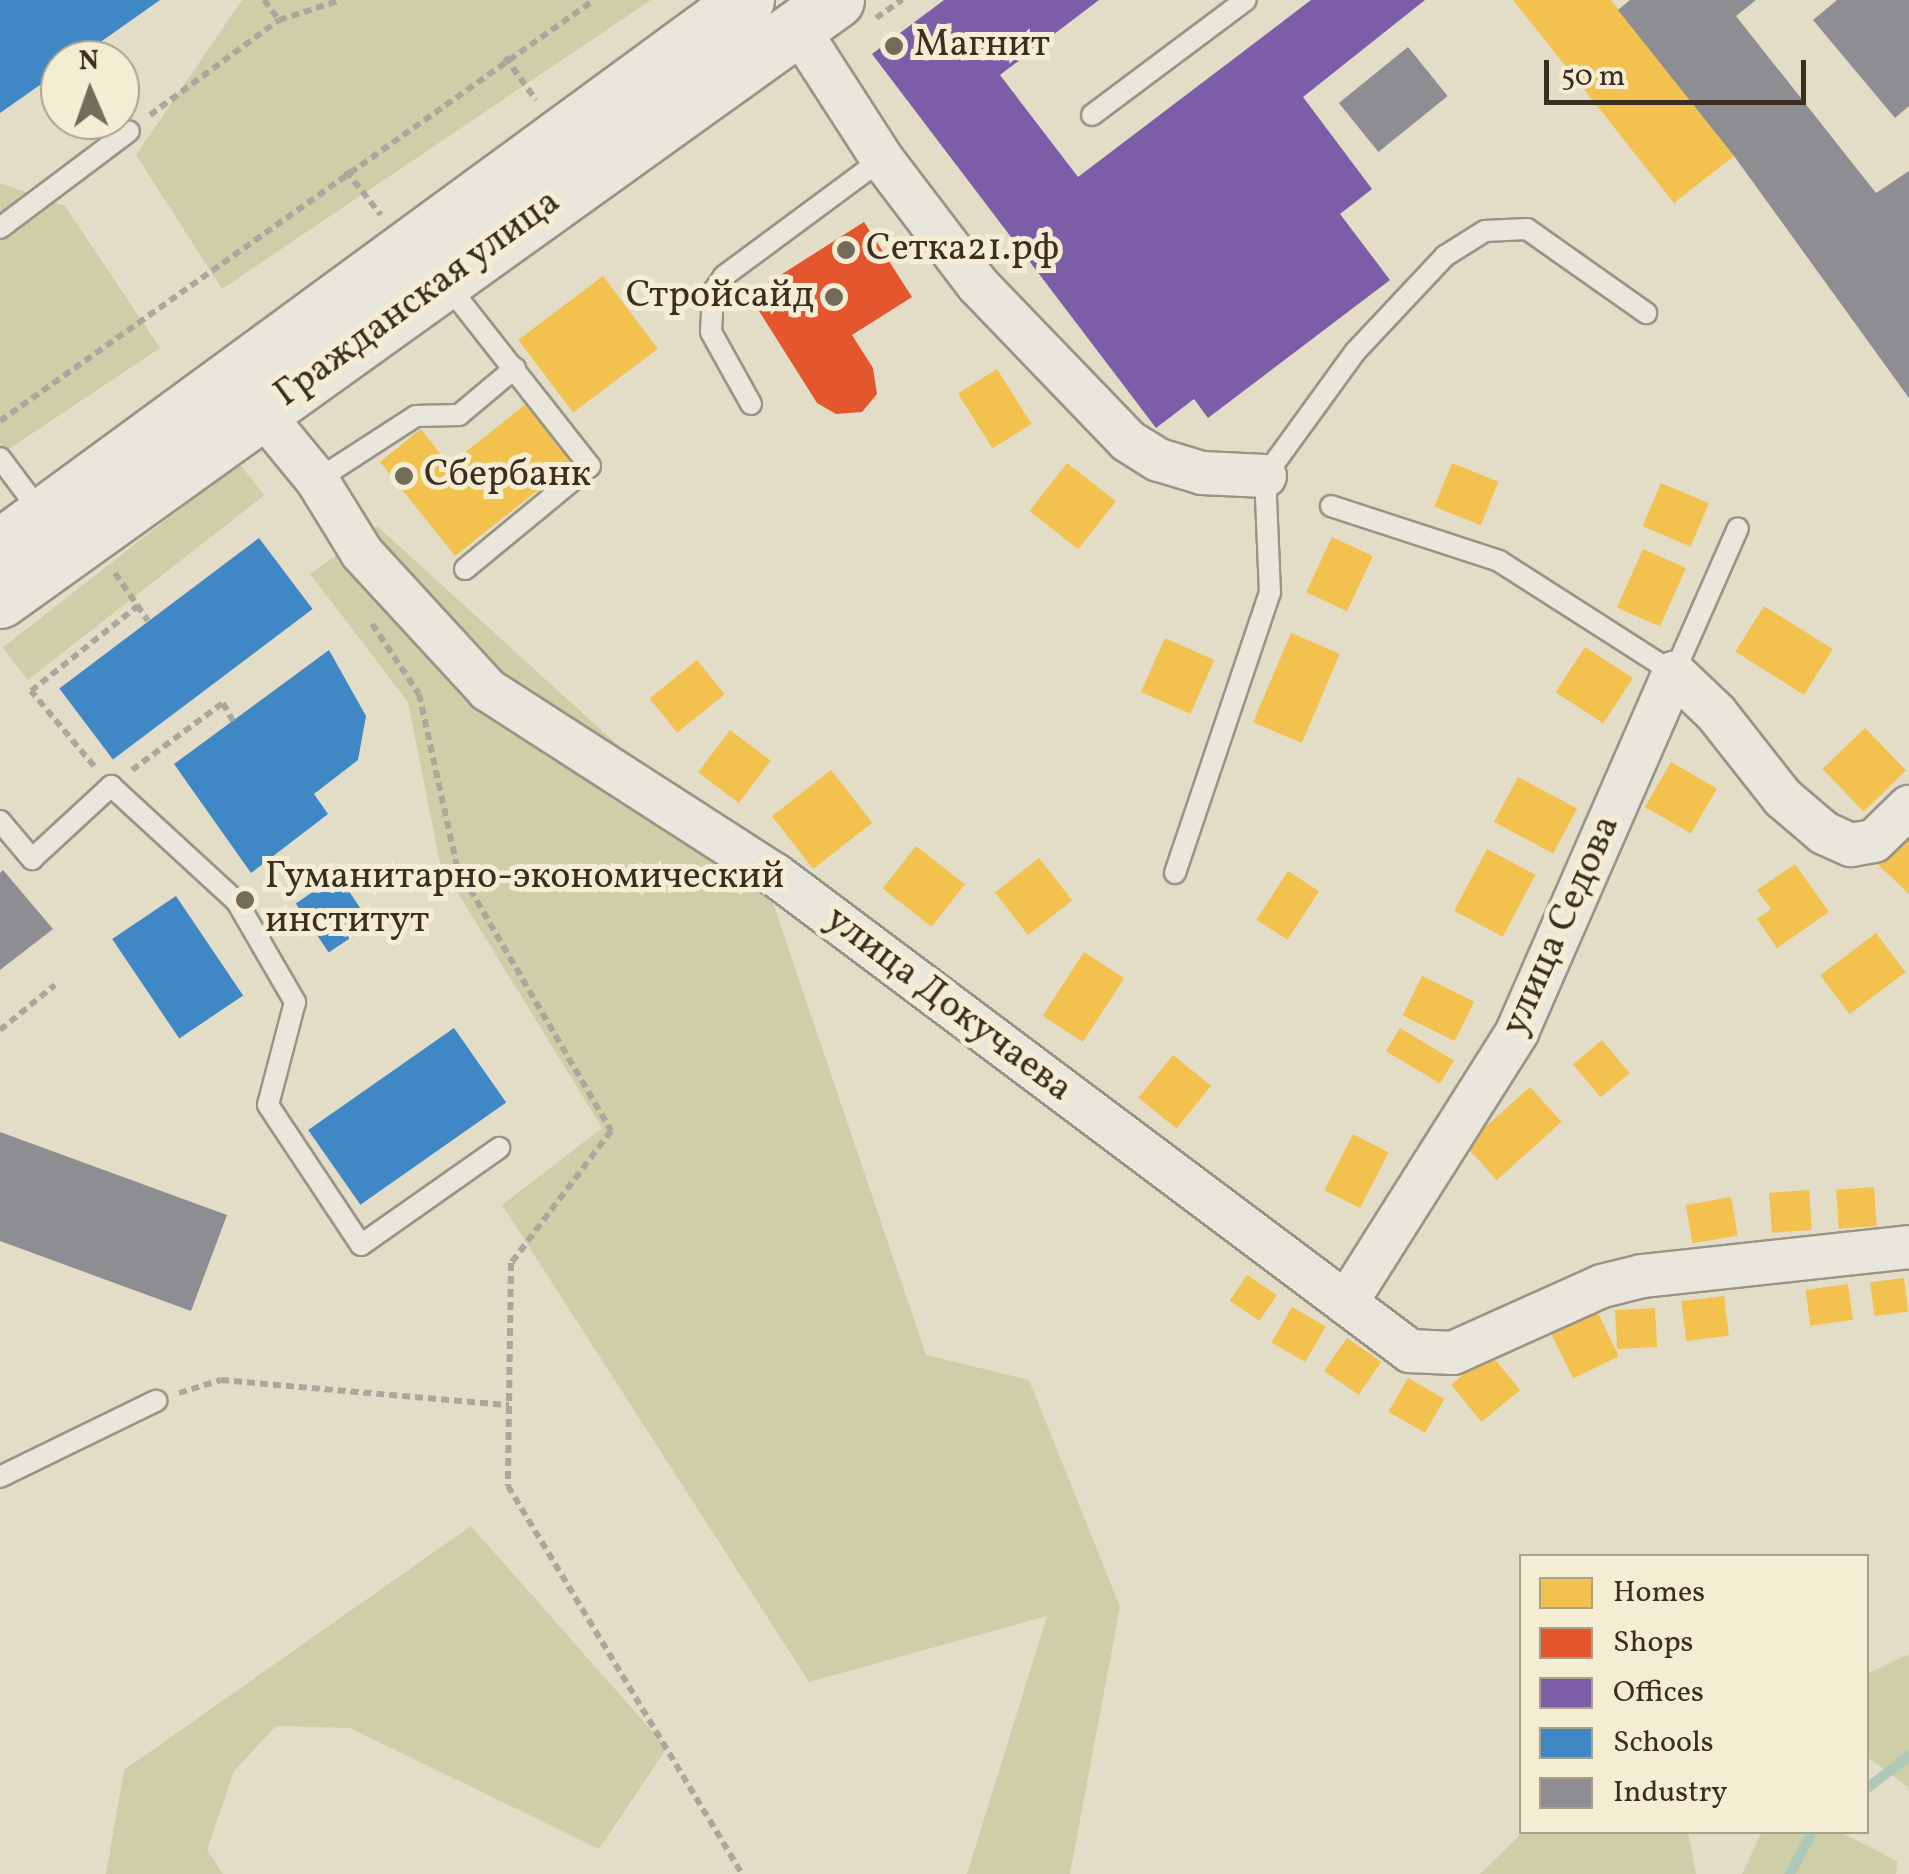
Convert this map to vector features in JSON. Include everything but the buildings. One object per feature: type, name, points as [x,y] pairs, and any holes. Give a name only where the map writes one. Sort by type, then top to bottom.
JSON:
[{"type":"main road","name":"Гражданская улица","points":[[22,532],[746,0]]},
{"type":"main road","name":"Гражданская улица","points":[[0,600],[444,281],[805,9]]},
{"type":"street","points":[[805,9],[882,159],[978,285],[1128,441],[1202,473],[1265,476]]},
{"type":"street","name":"улица Докучаева","points":[[261,412],[317,480],[362,553],[488,690],[774,874],[1410,1351],[1430,1356],[1453,1354],[1602,1286],[1642,1276],[1909,1247]]},
{"type":"street","points":[[1674,674],[1716,713],[1782,798],[1824,833],[1851,846],[1874,841],[1909,808]]},
{"type":"street","name":"улица Седова","points":[[1346,1303],[1517,1032],[1674,674]]},
{"type":"lane","points":[[1092,115],[1246,0]]},
{"type":"lane","points":[[0,228],[117,140]]},
{"type":"lane","points":[[751,404],[711,332],[712,292],[724,276],[882,159]]},
{"type":"lane","points":[[1176,872],[1270,593],[1265,476],[1356,352],[1446,256],[1485,232],[1526,230],[1646,313]]},
{"type":"lane","points":[[444,281],[590,466],[464,570]]},
{"type":"lane","points":[[317,480],[416,416],[459,415],[516,368]]},
{"type":"lane","points":[[0,458],[22,532]]},
{"type":"lane","points":[[1332,506],[1499,561],[1674,674]]},
{"type":"lane","name":"улица Седова","points":[[1674,674],[1738,528]]},
{"type":"lane","points":[[0,821],[32,860],[111,786],[238,902],[295,1002],[268,1105],[361,1245],[499,1148]]},
{"type":"lane","points":[[0,1477],[156,1401]]},
{"type":"path","points":[[264,0],[280,20]]},
{"type":"path","points":[[140,123],[280,20],[341,0]]},
{"type":"path","points":[[0,421],[504,57],[594,0]]},
{"type":"path","points":[[504,57],[536,100],[522,111]]},
{"type":"path","points":[[346,170],[381,215],[395,205]]},
{"type":"path","points":[[111,567],[148,621]]},
{"type":"path","points":[[138,606],[31,691],[111,786],[223,703],[233,721]]},
{"type":"path","points":[[0,1030],[55,985]]},
{"type":"path","points":[[156,1401],[220,1380],[510,1405]]},
{"type":"green space","points":[[242,0],[651,0],[222,289],[136,155]]},
{"type":"green space","points":[[0,183],[65,206],[160,348],[6,451],[0,443]]},
{"type":"green space","points":[[239,463],[264,495],[28,680],[3,648]]},
{"type":"green space","points":[[377,526],[765,879],[926,1355],[1029,1380],[1120,1607],[1070,1874],[967,1874],[1047,1616],[809,1682],[502,1205],[602,1128],[440,864],[408,702],[310,574]]},
{"type":"green space","points":[[471,1526],[667,1748],[599,1849],[350,1728],[276,1726],[234,1771],[207,1850],[223,1874],[106,1874],[124,1770]]},
{"type":"green space","points":[[1909,1654],[1909,1788],[1869,1758],[1869,1673]]},
{"type":"green space","points":[[1521,1834],[1688,1834],[1696,1874],[1480,1874]]},
{"type":"green space","points":[[1761,1834],[1844,1834],[1897,1861],[1896,1874],[1742,1874]]},
{"type":"waterway","points":[[1869,1787],[1909,1756]]},
{"type":"waterway","points":[[1790,1874],[1811,1834]]},
{"type":"place","name":"Магнит","points":[[894,46]]},
{"type":"place","name":"Сетка21.рф","points":[[846,250]]},
{"type":"place","name":"Стройсайд","points":[[834,297]]},
{"type":"place","name":"Сбербанк","points":[[404,476]]},
{"type":"place","name":"Гуманитарно-экономический институт","points":[[245,900]]}]
